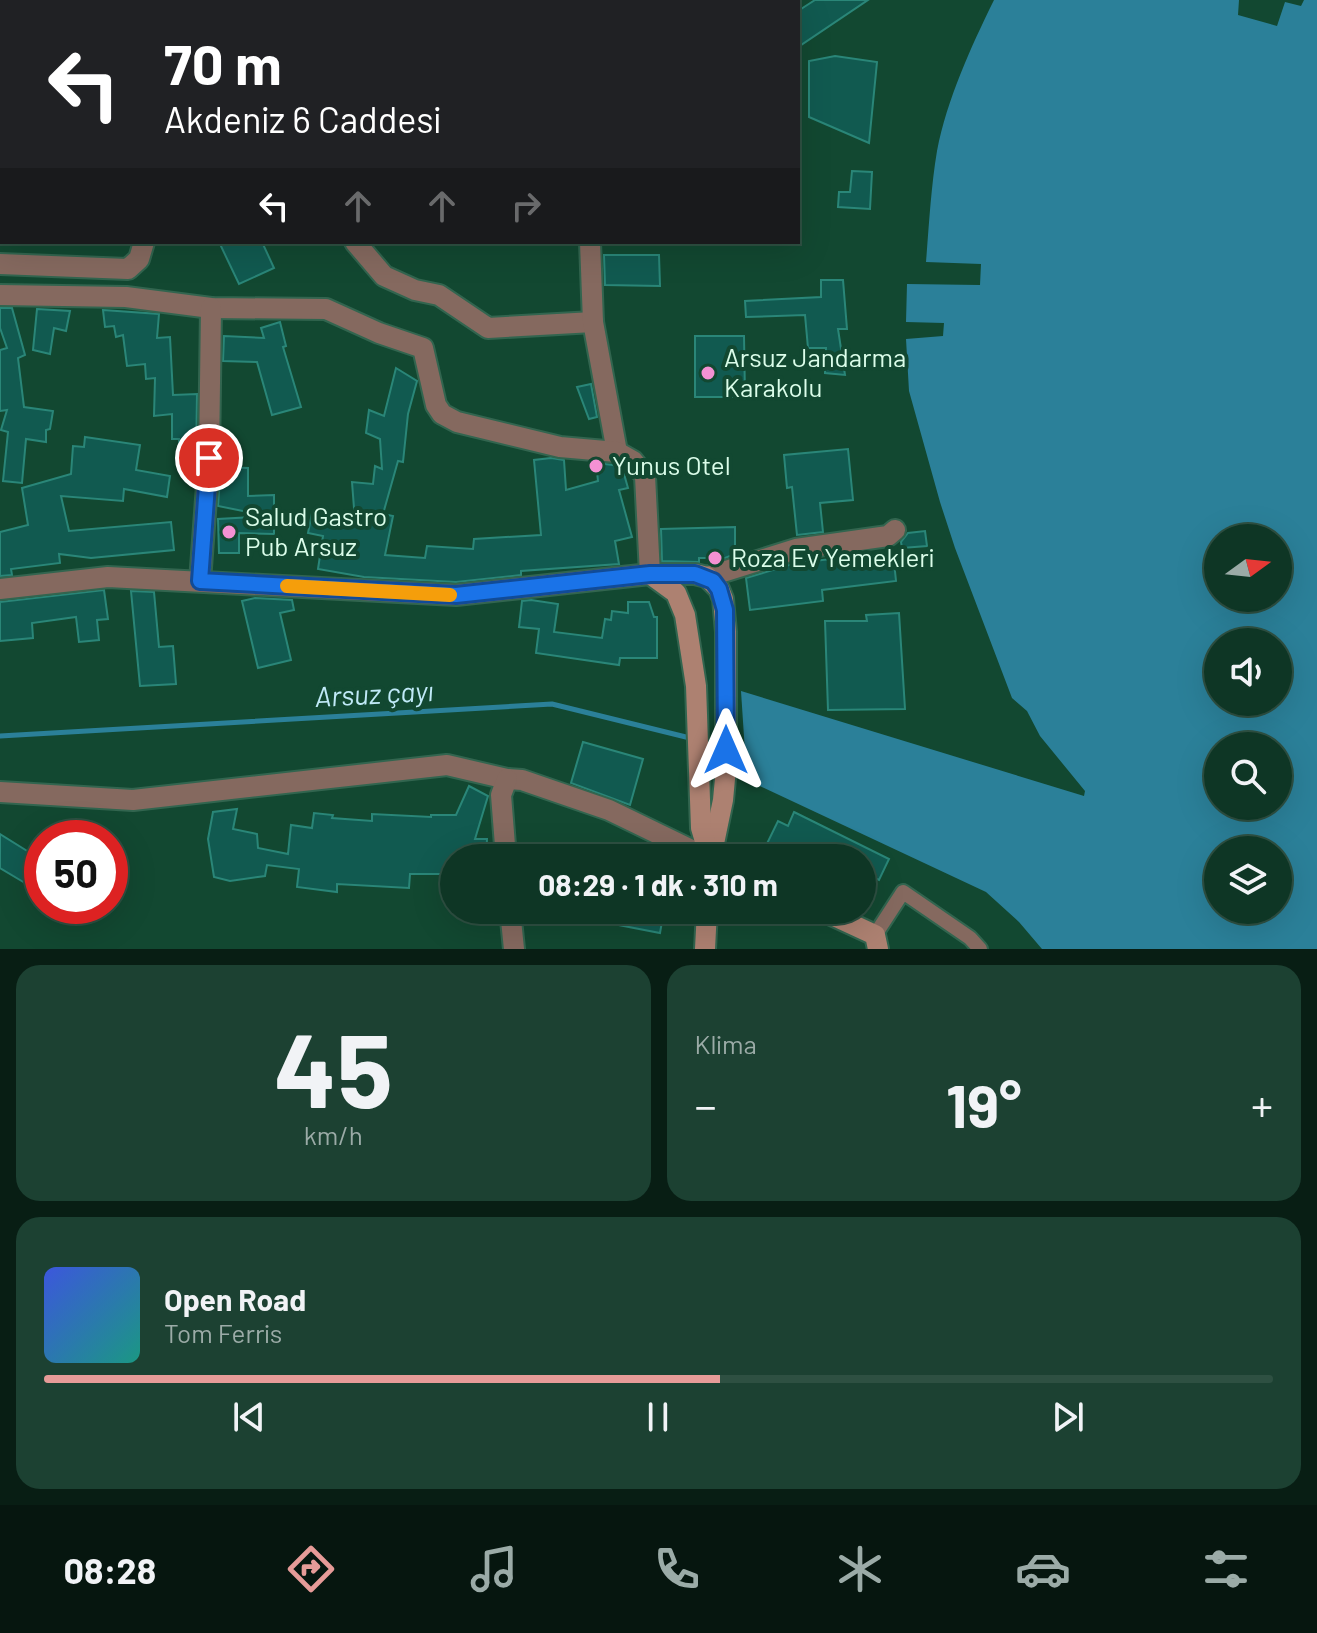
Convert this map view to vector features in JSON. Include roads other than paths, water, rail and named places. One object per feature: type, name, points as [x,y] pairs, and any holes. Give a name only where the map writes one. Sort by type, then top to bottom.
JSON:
[{"type":"main road","points":[[650,574],[707,577],[719,589],[723,599],[725,786],[713,844]]},
{"type":"main road","points":[[650,574],[676,593],[682,602],[693,658],[698,720],[699,808],[706,844]]},
{"type":"main road","points":[[705,949],[706,924]]},
{"type":"main road","points":[[846,924],[877,942]]},
{"type":"street","points":[[0,264],[128,269],[139,259],[143,244]]},
{"type":"street","points":[[357,244],[384,276],[415,290],[439,295],[488,328],[593,322]]},
{"type":"street","points":[[590,244],[593,322],[617,452]]},
{"type":"street","points":[[0,295],[126,297],[211,308],[326,309],[379,333],[423,348],[436,405],[442,414],[457,422],[560,447],[617,452],[633,461],[645,476],[650,574],[456,595],[108,577],[0,589]]},
{"type":"street","points":[[200,581],[209,458],[211,308]]},
{"type":"street","points":[[707,577],[796,549],[847,544],[888,536],[895,530]]},
{"type":"street","points":[[0,792],[133,800],[447,765],[522,780],[609,810],[681,844]]},
{"type":"street","points":[[505,844],[501,795],[507,779]]},
{"type":"street","points":[[877,942],[903,892],[970,938],[980,949]]},
{"type":"street","points":[[511,924],[514,949]]},
{"type":"water","points":[[994,0],[1239,0],[1238,15],[1277,26],[1285,2],[1301,6],[1304,0],[1317,0],[1317,949],[1042,949],[1019,922],[986,892],[749,781],[741,691],[1084,796],[1085,791],[1040,736],[1027,711],[1012,698],[955,548],[909,391],[906,339],[943,336],[944,323],[906,322],[907,284],[980,285],[981,264],[926,262],[937,151],[961,74]]},
{"type":"waterway","name":"Arsuz çayı","points":[[0,736],[552,704],[694,739]]},
{"type":"waterway","name":"Arsuz çayı","points":[[730,749],[745,752]]},
{"type":"place","name":"Arsuz Jandarma Karakolu","points":[[708,373]]},
{"type":"place","name":"Yunus Otel","points":[[596,466]]},
{"type":"place","name":"Salud Gastro Pub Arsuz","points":[[229,532]]},
{"type":"place","name":"Roza Ev Yemekleri","points":[[715,558]]}]
